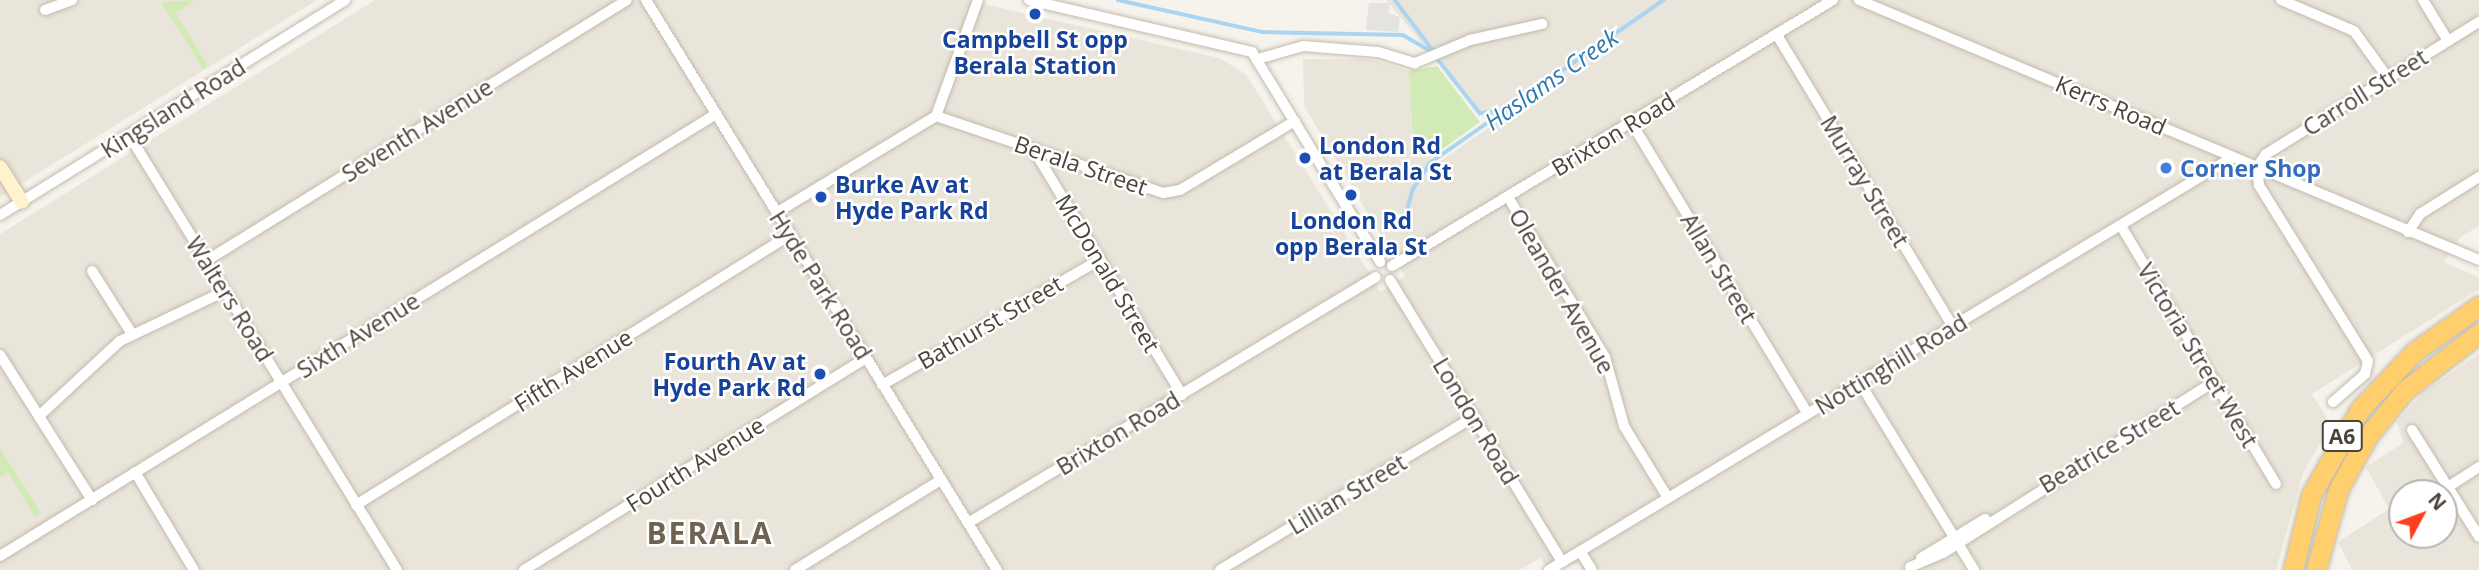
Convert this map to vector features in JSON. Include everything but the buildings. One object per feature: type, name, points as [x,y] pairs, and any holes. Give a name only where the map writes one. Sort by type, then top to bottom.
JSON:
[{"type":"highway","name":"A6","points":[[2293,570],[2311,495],[2360,409],[2414,352],[2479,306]]},
{"type":"highway","name":"A6","points":[[2316,570],[2338,490],[2368,436],[2405,390],[2479,333]]},
{"type":"street","points":[[45,10],[72,0]]},
{"type":"street","name":"Kingsland Road","points":[[0,215],[346,0]]},
{"type":"street","name":"Seventh Avenue","points":[[206,261],[627,0]]},
{"type":"street","name":"Hyde Park Road","points":[[646,0],[996,570]]},
{"type":"street","points":[[776,213],[936,116],[978,0]]},
{"type":"street","points":[[1029,0],[1243,48],[1258,60],[1380,262],[1392,266],[1390,280],[1375,277],[1380,262]]},
{"type":"street","name":"Brixton Road","points":[[1392,266],[1833,0]]},
{"type":"street","name":"Kerrs Road","points":[[1859,0],[2479,260]]},
{"type":"street","points":[[2281,0],[2354,31],[2388,78]]},
{"type":"street","points":[[2423,0],[2448,41]]},
{"type":"street","name":"Carroll Street","points":[[2257,167],[2266,154],[2479,22]]},
{"type":"street","points":[[1258,60],[1303,46],[1378,52],[1415,62],[1542,24]]},
{"type":"street","name":"Murray Street","points":[[1777,34],[1953,327]]},
{"type":"street","name":"Sixth Avenue","points":[[0,556],[716,114]]},
{"type":"street","name":"Berala Street","points":[[936,116],[1035,152],[1163,193],[1180,190],[1295,121]]},
{"type":"street","name":"Allan Street","points":[[1631,122],[1808,414]]},
{"type":"street","name":"Walters Road","points":[[129,135],[397,570]]},
{"type":"street","name":"McDonald Street","points":[[1035,152],[1182,395]]},
{"type":"street","name":"Nottinghill Road","points":[[1549,570],[2233,157]]},
{"type":"street","points":[[0,167],[22,202]]},
{"type":"street","points":[[2257,167],[2259,185],[2367,358],[2365,374],[2333,402]]},
{"type":"street","points":[[2408,232],[2420,214],[2479,177]]},
{"type":"street","name":"Oleander Avenue","points":[[1508,197],[1605,357],[1624,426],[1668,498]]},
{"type":"street","name":"Victoria Street West","points":[[2121,226],[2276,484]]},
{"type":"street","name":"Fifth Avenue","points":[[356,505],[790,234]]},
{"type":"street","name":"Bathurst Street","points":[[882,385],[1099,260]]},
{"type":"street","points":[[92,271],[132,334]]},
{"type":"street","name":"Brixton Road","points":[[968,523],[1375,277]]},
{"type":"street","name":"London Road","points":[[1390,280],[1562,562]]},
{"type":"street","points":[[39,416],[132,334],[225,291]]},
{"type":"street","points":[[0,355],[92,500]]},
{"type":"street","name":"Fourth Avenue","points":[[524,570],[866,358]]},
{"type":"street","name":"Beatrice Street","points":[[1907,569],[2214,382]]},
{"type":"street","points":[[1860,383],[1974,570]]},
{"type":"street","name":"Lillian Street","points":[[1220,570],[1474,417]]},
{"type":"street","points":[[2412,430],[2443,479]]},
{"type":"street","points":[[2458,481],[2479,467]]},
{"type":"street","points":[[135,472],[194,570]]},
{"type":"street","points":[[795,570],[941,480]]},
{"type":"street","points":[[2458,503],[2479,537]]},
{"type":"street","points":[[1580,551],[1592,570]]},
{"type":"shaded area","points":[[0,0],[317,0],[0,197]]},
{"type":"shaded area","points":[[375,0],[966,0],[1219,58],[1246,74],[1381,292],[1405,276],[1304,106],[1303,59],[1370,59],[1409,71],[1412,128],[1435,165],[1491,126],[1386,0],[2479,0],[2479,226],[2461,237],[2444,262],[2479,278],[2479,289],[2312,394],[2331,425],[2303,473],[2276,570],[1583,570],[1579,563],[1549,570],[1540,558],[1519,570],[0,570],[0,234]]},
{"type":"shaded area","points":[[1369,3],[1389,3],[1389,13],[1400,17],[1398,32],[1366,30]]},
{"type":"shaded area","points":[[2479,354],[2479,570],[2352,570],[2338,542],[2388,510],[2388,549],[2458,549],[2458,479],[2388,479],[2388,507],[2366,467],[2403,443],[2397,422],[2423,392]]},
{"type":"green space","points":[[195,0],[176,13],[208,66],[203,69],[161,2]]},
{"type":"green space","points":[[1437,66],[1480,122],[1430,158],[1412,128],[1409,71]]},
{"type":"green space","points":[[0,448],[41,513],[35,517],[8,472],[0,477]]},
{"type":"waterway","points":[[1118,0],[1262,32],[1403,35],[1432,52]]},
{"type":"waterway","points":[[1395,0],[1432,49]]},
{"type":"waterway","name":"Haslams Creek","points":[[1401,230],[1413,189],[1430,163],[1664,0]]},
{"type":"waterway","points":[[1437,58],[1480,113],[1507,111]]},
{"type":"place","name":"Campbell St opp Berala Station","points":[[1035,14]]},
{"type":"place","name":"London Rd at Berala St","points":[[1305,158]]},
{"type":"place","name":"Corner Shop","points":[[2166,168]]},
{"type":"place","name":"London Rd opp Berala St","points":[[1351,195]]},
{"type":"place","name":"Burke Av at Hyde Park Rd","points":[[821,197]]},
{"type":"place","name":"Fourth Av at Hyde Park Rd","points":[[820,374]]},
{"type":"district","name":"BERALA","points":[[710,533]]}]
